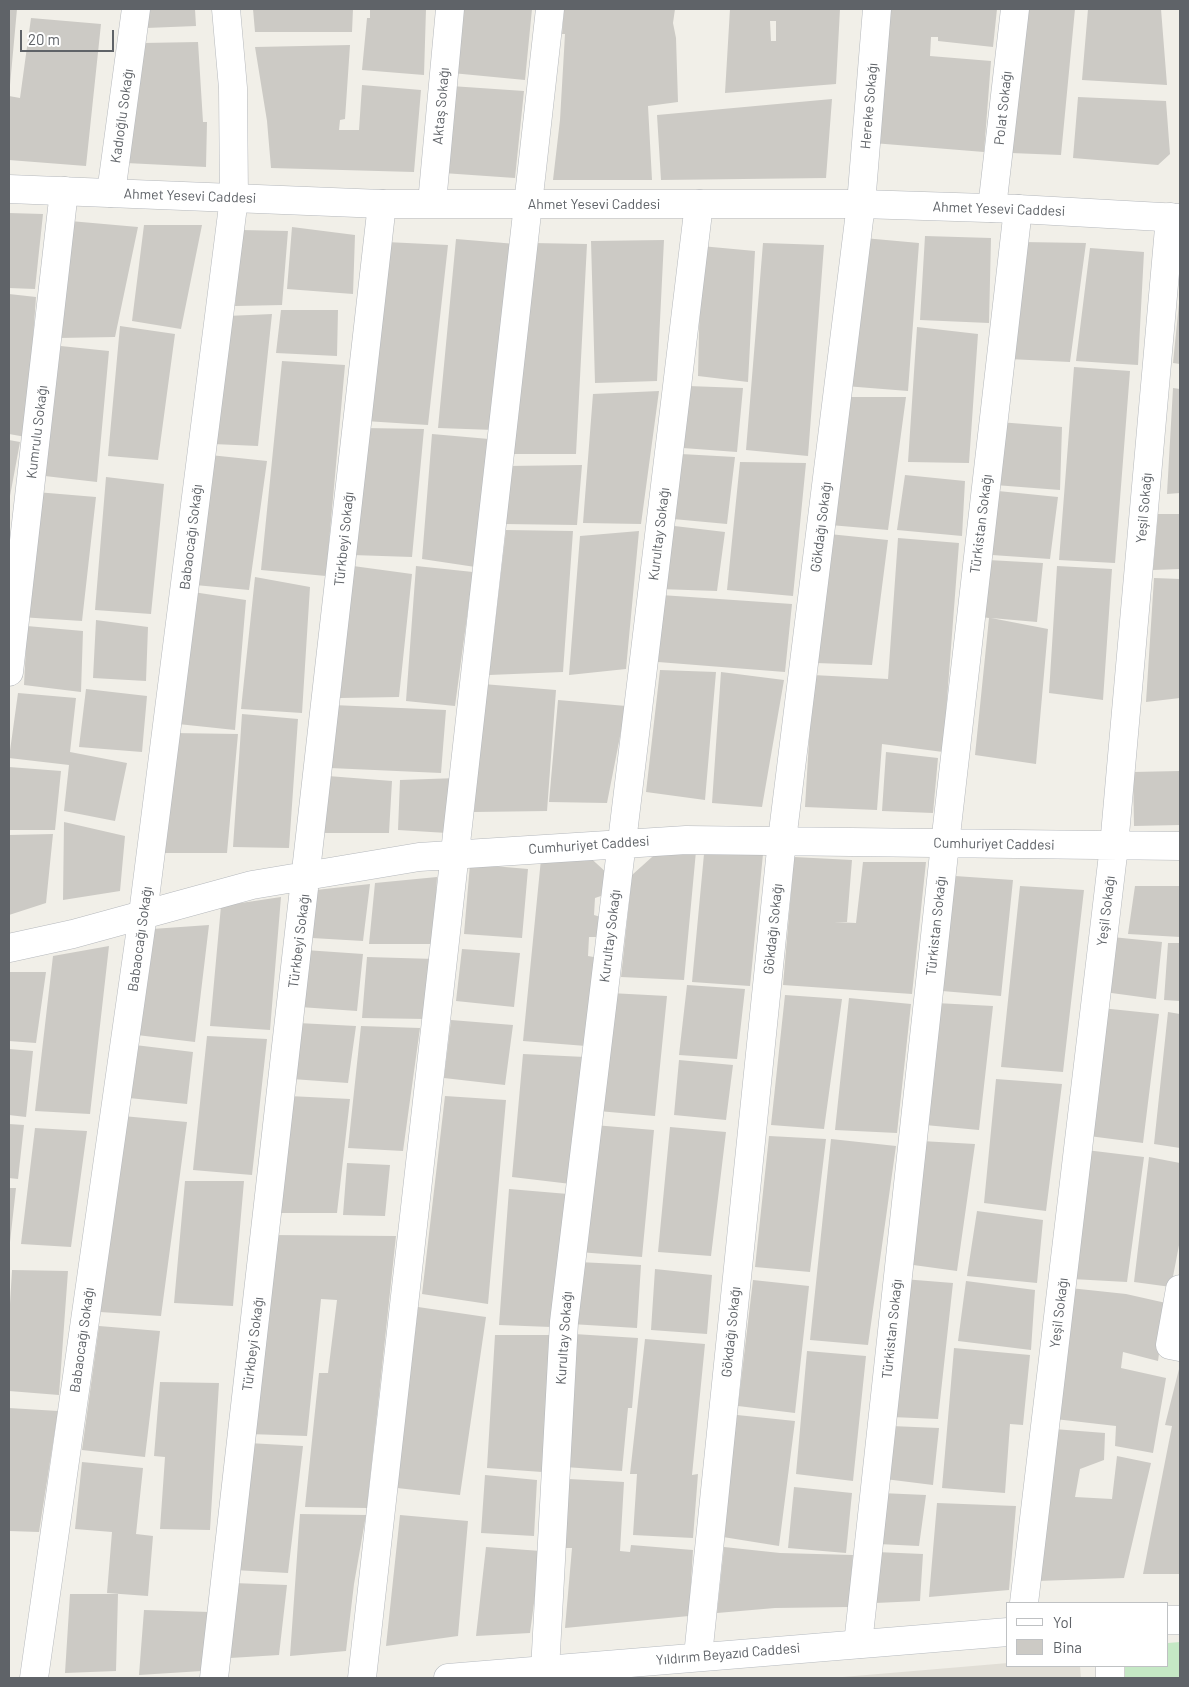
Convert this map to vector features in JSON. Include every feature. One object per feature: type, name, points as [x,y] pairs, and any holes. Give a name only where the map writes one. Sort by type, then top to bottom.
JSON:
[{"type":"street","name":"Kadıoğlu Sokağı","points":[[111,193],[136,9]]},
{"type":"street","name":"Babaocağı Sokağı","points":[[34,1678],[143,914],[234,198],[233,88],[226,9]]},
{"type":"street","name":"Aktaş Sokağı","points":[[432,203],[450,9]]},
{"type":"street","points":[[362,1678],[530,204],[550,9]]},
{"type":"street","name":"Hereke Sokağı","points":[[861,204],[877,9]]},
{"type":"street","name":"Polat Sokağı","points":[[1005,208],[1015,9]]},
{"type":"street","name":"Ahmet Yesevi Caddesi","points":[[9,189],[382,204],[861,204],[1005,208],[1175,217]]},
{"type":"street","name":"Kumrulu Sokağı","points":[[9,672],[64,191]]},
{"type":"street","name":"Türkbeyi Sokağı","points":[[214,1678],[382,204]]},
{"type":"street","name":"Kurultay Sokağı","points":[[545,1670],[564,1322],[700,204]]},
{"type":"street","name":"Gökdağı Sokağı","points":[[698,1656],[782,840],[861,204]]},
{"type":"street","name":"Türkistan Sokağı","points":[[858,1644],[945,844],[1005,208]]},
{"type":"street","name":"Yeşil Sokağı","points":[[1024,1602],[1114,846],[1175,217]]},
{"type":"street","name":"Cumhuriyet Caddesi","points":[[9,948],[72,934],[252,885],[419,856],[622,843],[782,840],[945,844],[1180,846]]},
{"type":"street","points":[[1180,1288],[1170,1345],[1180,1346]]},
{"type":"street","name":"Yıldırım Beyazıd Caddesi","points":[[448,1678],[1006,1632]]},
{"type":"shaded area","points":[[1006,1663],[1006,1667],[1080,1667],[1081,1678],[831,1678]]},
{"type":"green space","points":[[1180,1642],[1180,1678],[1125,1678],[1125,1667],[1169,1667],[1169,1643]]},
{"type":"building","points":[[9,9],[17,9],[10,85],[9,85]]},
{"type":"building","points":[[147,9],[195,9],[196,26],[146,28]]},
{"type":"building","points":[[253,9],[353,9],[352,32],[255,32]]},
{"type":"building","points":[[370,9],[426,9],[424,75],[362,70],[367,18],[370,18]]},
{"type":"building","points":[[460,9],[532,9],[525,80],[452,73]]},
{"type":"building","points":[[564,9],[675,9],[673,23],[676,38],[678,102],[648,106],[652,180],[553,180],[560,120],[565,34],[562,34]]},
{"type":"building","points":[[730,9],[840,9],[836,84],[725,93]],"holes":[[[770,21],[776,21],[776,41],[771,41]]]},
{"type":"building","points":[[884,9],[997,9],[993,47],[938,41],[938,37],[931,37],[930,56],[991,61],[984,152],[873,143]]},
{"type":"building","points":[[1023,9],[1075,9],[1061,155],[1011,153]]},
{"type":"building","points":[[1088,9],[1161,9],[1167,85],[1082,80]]},
{"type":"building","points":[[31,18],[101,24],[86,166],[9,160],[9,96],[20,98]]},
{"type":"building","points":[[198,42],[203,122],[207,122],[206,167],[126,163],[143,43]]},
{"type":"building","points":[[350,45],[345,119],[340,120],[339,130],[359,130],[362,85],[421,90],[414,172],[271,168],[267,121],[255,47]]},
{"type":"building","points":[[451,86],[524,91],[515,178],[443,173]]},
{"type":"building","points":[[1078,97],[1166,101],[1170,154],[1158,165],[1073,158]]},
{"type":"building","points":[[832,99],[826,178],[661,180],[657,115]]},
{"type":"building","points":[[9,213],[43,214],[35,289],[9,288]]},
{"type":"building","points":[[70,221],[138,227],[115,337],[58,338]]},
{"type":"building","points":[[144,225],[202,225],[181,329],[132,321]]},
{"type":"building","points":[[292,227],[355,235],[353,294],[287,289]]},
{"type":"building","points":[[241,230],[288,231],[282,305],[235,306]]},
{"type":"building","points":[[925,236],[991,238],[989,323],[920,320]]},
{"type":"building","points":[[864,238],[919,243],[908,391],[845,386]]},
{"type":"building","points":[[456,239],[516,244],[494,430],[438,428]]},
{"type":"building","points":[[664,240],[657,381],[595,383],[591,241]]},
{"type":"building","points":[[386,242],[448,245],[428,425],[365,421]]},
{"type":"building","points":[[1022,242],[1086,243],[1070,362],[1009,359]]},
{"type":"building","points":[[532,243],[587,244],[576,454],[513,454]]},
{"type":"building","points":[[763,243],[824,245],[808,456],[746,450]]},
{"type":"building","points":[[701,246],[755,251],[748,382],[698,376]]},
{"type":"building","points":[[1090,248],[1144,252],[1138,365],[1076,361]]},
{"type":"building","points":[[9,294],[36,297],[26,437],[9,434]]},
{"type":"building","points":[[1180,303],[1180,364],[1173,363]]},
{"type":"building","points":[[281,310],[338,310],[337,356],[276,353]]},
{"type":"building","points":[[272,314],[258,446],[213,444],[227,316]]},
{"type":"building","points":[[120,326],[175,334],[158,460],[108,456]]},
{"type":"building","points":[[917,327],[978,334],[969,463],[908,462]]},
{"type":"building","points":[[51,345],[109,351],[97,482],[36,475]]},
{"type":"building","points":[[282,361],[345,365],[326,576],[261,570]]},
{"type":"building","points":[[1074,367],[1130,371],[1115,563],[1059,560]]},
{"type":"building","points":[[688,386],[743,388],[737,452],[683,448]]},
{"type":"building","points":[[1173,388],[1180,389],[1180,493],[1167,494]]},
{"type":"building","points":[[659,391],[641,524],[583,523],[593,394]]},
{"type":"building","points":[[844,397],[906,397],[888,530],[830,525]]},
{"type":"building","points":[[999,422],[1062,427],[1060,490],[995,485]]},
{"type":"building","points":[[364,428],[424,429],[412,557],[352,555]]},
{"type":"building","points":[[432,434],[489,439],[482,568],[422,559]]},
{"type":"building","points":[[9,440],[20,442],[10,496],[9,496]]},
{"type":"building","points":[[681,454],[735,457],[727,524],[673,519]]},
{"type":"building","points":[[210,455],[267,461],[249,590],[195,585]]},
{"type":"building","points":[[740,462],[806,463],[793,596],[727,590]]},
{"type":"building","points":[[582,465],[577,525],[504,524],[507,466]]},
{"type":"building","points":[[905,475],[965,481],[962,536],[897,530]]},
{"type":"building","points":[[106,477],[164,484],[151,614],[95,610]]},
{"type":"building","points":[[998,491],[1058,497],[1050,559],[992,555]]},
{"type":"building","points":[[36,492],[96,497],[82,621],[20,617]]},
{"type":"building","points":[[1158,514],[1180,514],[1180,569],[1153,570]]},
{"type":"building","points":[[666,525],[725,532],[717,591],[659,589]]},
{"type":"building","points":[[506,530],[573,531],[563,672],[489,675]]},
{"type":"building","points":[[639,531],[626,669],[569,675],[580,536]]},
{"type":"building","points":[[829,534],[888,540],[872,665],[816,663]]},
{"type":"building","points":[[898,538],[959,543],[943,752],[882,744],[877,810],[805,807],[813,675],[888,679]]},
{"type":"building","points":[[988,560],[1043,563],[1037,622],[991,618],[1048,629],[1036,764],[975,755],[989,618],[982,617]]},
{"type":"building","points":[[353,566],[412,574],[399,697],[340,698]]},
{"type":"building","points":[[416,566],[473,572],[455,706],[406,701]]},
{"type":"building","points":[[1057,566],[1112,569],[1103,700],[1049,693]]},
{"type":"building","points":[[255,577],[310,587],[302,713],[241,709]]},
{"type":"building","points":[[1154,578],[1180,579],[1180,698],[1146,702]]},
{"type":"building","points":[[193,592],[246,600],[235,730],[178,724]]},
{"type":"building","points":[[661,595],[792,604],[785,672],[658,662]]},
{"type":"building","points":[[96,620],[148,627],[146,681],[93,678]]},
{"type":"building","points":[[27,626],[83,631],[81,692],[24,685]]},
{"type":"building","points":[[660,670],[716,672],[705,800],[646,792]]},
{"type":"building","points":[[721,672],[784,680],[762,807],[712,803]]},
{"type":"building","points":[[483,684],[556,690],[547,811],[474,812]]},
{"type":"building","points":[[86,689],[147,696],[142,752],[79,747]]},
{"type":"building","points":[[18,693],[76,698],[70,752],[127,763],[115,821],[64,811],[69,765],[9,758]]},
{"type":"building","points":[[558,700],[626,706],[607,803],[549,802]]},
{"type":"building","points":[[333,705],[446,710],[441,773],[330,768]]},
{"type":"building","points":[[242,714],[298,719],[289,848],[233,847]]},
{"type":"building","points":[[173,733],[238,734],[227,853],[159,853]]},
{"type":"building","points":[[886,752],[938,758],[933,813],[882,811]]},
{"type":"building","points":[[9,767],[61,771],[55,830],[9,830]]},
{"type":"building","points":[[1180,771],[1180,825],[1134,826],[1133,772]]},
{"type":"building","points":[[328,776],[392,781],[389,833],[319,833]]},
{"type":"building","points":[[458,778],[447,833],[398,830],[400,780]]},
{"type":"building","points":[[64,822],[125,836],[120,891],[63,900]]},
{"type":"building","points":[[53,834],[46,903],[9,915],[9,835]]},
{"type":"building","points":[[662,848],[696,851],[684,980],[621,977],[632,875]]},
{"type":"building","points":[[584,852],[608,874],[607,894],[595,898],[594,915],[604,918],[601,937],[589,937],[588,956],[599,958],[586,1046],[523,1041],[541,859]]},
{"type":"building","points":[[704,854],[763,854],[750,986],[692,982]]},
{"type":"building","points":[[794,857],[852,860],[847,922],[834,922],[856,923],[863,862],[926,862],[912,994],[783,985]]},
{"type":"building","points":[[470,864],[528,869],[522,938],[464,934]]},
{"type":"building","points":[[955,876],[1013,880],[1001,996],[942,991]]},
{"type":"building","points":[[437,877],[434,944],[369,944],[375,883]]},
{"type":"building","points":[[370,884],[363,941],[312,938],[316,890]]},
{"type":"building","points":[[1020,886],[1084,890],[1063,1072],[1001,1067]]},
{"type":"building","points":[[1135,886],[1180,886],[1180,937],[1128,934]]},
{"type":"building","points":[[281,897],[270,1030],[210,1026],[221,906]]},
{"type":"building","points":[[209,925],[195,1042],[137,1035],[152,929]]},
{"type":"building","points":[[1112,937],[1162,942],[1156,999],[1104,992]]},
{"type":"building","points":[[1168,943],[1180,943],[1180,1001],[1164,1000]]},
{"type":"building","points":[[109,946],[90,1114],[35,1111],[53,956]]},
{"type":"building","points":[[462,949],[520,953],[514,1007],[456,1001]]},
{"type":"building","points":[[305,950],[363,954],[357,1011],[300,1007]]},
{"type":"building","points":[[367,957],[435,959],[426,1019],[362,1018]]},
{"type":"building","points":[[9,972],[46,972],[36,1043],[9,1041]]},
{"type":"building","points":[[687,985],[745,989],[737,1059],[679,1055]]},
{"type":"building","points":[[610,993],[667,996],[655,1116],[598,1111]]},
{"type":"building","points":[[785,995],[842,999],[824,1129],[771,1125]]},
{"type":"building","points":[[849,998],[911,1004],[897,1133],[835,1130]]},
{"type":"building","points":[[936,1003],[993,1006],[979,1130],[925,1125]]},
{"type":"building","points":[[1101,1008],[1159,1014],[1143,1143],[1089,1136]]},
{"type":"building","points":[[1168,1012],[1180,1014],[1180,1148],[1154,1144]]},
{"type":"building","points":[[451,1020],[513,1025],[505,1085],[444,1078]]},
{"type":"building","points":[[298,1023],[356,1026],[348,1083],[292,1079]]},
{"type":"building","points":[[361,1026],[420,1028],[403,1151],[348,1148]]},
{"type":"building","points":[[207,1036],[267,1039],[252,1175],[193,1170]]},
{"type":"building","points":[[135,1045],[193,1052],[187,1104],[129,1098]]},
{"type":"building","points":[[9,1049],[33,1051],[26,1117],[9,1115]]},
{"type":"building","points":[[523,1054],[585,1057],[571,1184],[512,1177]]},
{"type":"building","points":[[679,1060],[733,1065],[726,1120],[674,1115]]},
{"type":"building","points":[[996,1079],[1062,1084],[1046,1211],[984,1203]]},
{"type":"building","points":[[289,1096],[350,1099],[337,1213],[276,1213]]},
{"type":"building","points":[[445,1096],[506,1100],[488,1304],[422,1294]]},
{"type":"building","points":[[123,1116],[187,1122],[161,1316],[100,1312]]},
{"type":"building","points":[[9,1124],[24,1125],[18,1179],[9,1178]]},
{"type":"building","points":[[594,1125],[654,1130],[642,1257],[579,1252]]},
{"type":"building","points":[[670,1127],[726,1132],[711,1256],[658,1252]]},
{"type":"building","points":[[35,1128],[87,1131],[71,1247],[21,1244]]},
{"type":"building","points":[[769,1136],[826,1139],[810,1272],[755,1267]]},
{"type":"building","points":[[831,1139],[896,1146],[868,1345],[810,1340]]},
{"type":"building","points":[[921,1141],[975,1144],[957,1271],[906,1264]]},
{"type":"building","points":[[1086,1150],[1144,1157],[1127,1282],[1072,1279]]},
{"type":"building","points":[[1149,1157],[1180,1163],[1180,1240],[1171,1287],[1134,1282]]},
{"type":"building","points":[[347,1163],[390,1165],[385,1216],[343,1215]]},
{"type":"building","points":[[185,1181],[244,1181],[233,1306],[174,1303]]},
{"type":"building","points":[[9,1188],[16,1188],[10,1242],[9,1242]]},
{"type":"building","points":[[509,1189],[568,1194],[551,1327],[499,1325]]},
{"type":"building","points":[[977,1211],[1043,1220],[1037,1283],[967,1276]]},
{"type":"building","points":[[271,1235],[396,1236],[367,1508],[305,1507],[319,1373],[328,1373],[337,1300],[321,1299],[307,1436],[249,1434]]},
{"type":"building","points":[[578,1262],[641,1265],[637,1328],[571,1324]]},
{"type":"building","points":[[655,1269],[712,1275],[707,1334],[651,1330]]},
{"type":"building","points":[[12,1270],[68,1271],[59,1395],[9,1391],[9,1321]]},
{"type":"building","points":[[903,1279],[953,1283],[938,1419],[892,1417]]},
{"type":"building","points":[[753,1280],[809,1286],[795,1413],[738,1406]]},
{"type":"building","points":[[966,1281],[1035,1290],[1031,1350],[958,1341]]},
{"type":"building","points":[[1070,1288],[1126,1294],[1166,1303],[1158,1361],[1123,1352],[1121,1368],[1166,1378],[1153,1453],[1115,1446],[1116,1426],[1055,1419]]},
{"type":"building","points":[[418,1307],[486,1317],[460,1495],[397,1488]]},
{"type":"building","points":[[99,1326],[160,1331],[145,1457],[82,1450]]},
{"type":"building","points":[[574,1334],[638,1338],[632,1408],[628,1408],[622,1471],[565,1467]]},
{"type":"building","points":[[495,1335],[552,1335],[542,1472],[487,1468]]},
{"type":"building","points":[[645,1339],[705,1344],[692,1475],[698,1474],[693,1538],[633,1535],[637,1474],[630,1474]]},
{"type":"building","points":[[954,1348],[1030,1355],[1023,1425],[1010,1424],[1005,1493],[942,1488]]},
{"type":"building","points":[[807,1351],[866,1356],[853,1481],[796,1474]]},
{"type":"building","points":[[1180,1365],[1180,1574],[1143,1574],[1172,1426],[1165,1425]]},
{"type":"building","points":[[160,1382],[219,1383],[210,1530],[160,1529],[165,1457],[154,1456]]},
{"type":"building","points":[[9,1408],[58,1411],[39,1532],[9,1531]]},
{"type":"building","points":[[737,1415],[795,1421],[779,1546],[723,1537]]},
{"type":"building","points":[[891,1426],[939,1428],[933,1485],[885,1479]]},
{"type":"building","points":[[1054,1429],[1105,1433],[1104,1460],[1080,1469],[1075,1497],[1112,1499],[1117,1456],[1151,1463],[1124,1578],[1037,1581]]},
{"type":"building","points":[[248,1443],[303,1446],[288,1573],[234,1570]]},
{"type":"building","points":[[82,1462],[143,1468],[136,1534],[153,1536],[148,1596],[107,1593],[112,1532],[75,1529]]},
{"type":"building","points":[[485,1475],[537,1480],[534,1536],[481,1533]]},
{"type":"building","points":[[569,1479],[624,1482],[620,1551],[630,1552],[631,1545],[693,1550],[689,1616],[565,1628],[572,1548],[565,1548]]},
{"type":"building","points":[[794,1487],[852,1493],[846,1553],[788,1548]]},
{"type":"building","points":[[881,1493],[926,1495],[919,1546],[878,1544]]},
{"type":"building","points":[[937,1503],[1016,1506],[1009,1590],[929,1597]]},
{"type":"building","points":[[300,1514],[366,1515],[354,1584],[346,1651],[290,1656]]},
{"type":"building","points":[[400,1515],[468,1521],[458,1636],[386,1646]]},
{"type":"building","points":[[486,1547],[541,1551],[530,1633],[476,1636]]},
{"type":"building","points":[[724,1547],[780,1553],[853,1555],[849,1607],[775,1608],[717,1613]]},
{"type":"building","points":[[876,1552],[923,1554],[920,1601],[875,1603]]},
{"type":"building","points":[[233,1583],[287,1585],[279,1655],[230,1658]]},
{"type":"building","points":[[70,1594],[118,1594],[116,1671],[65,1673]]},
{"type":"building","points":[[144,1610],[210,1612],[202,1671],[139,1675]]}]
